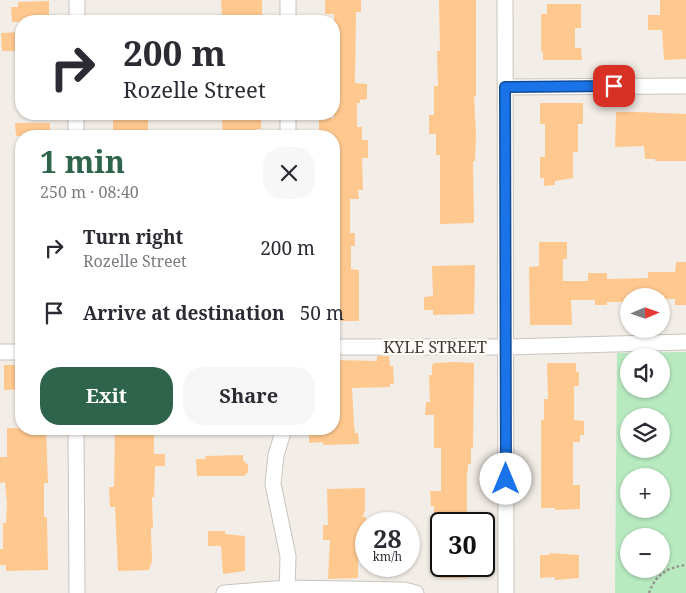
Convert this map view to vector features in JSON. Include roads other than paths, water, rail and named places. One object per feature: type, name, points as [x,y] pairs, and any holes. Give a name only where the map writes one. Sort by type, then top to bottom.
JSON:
[{"type":"street","points":[[77,0],[77,15]]},
{"type":"street","points":[[288,0],[288,15]]},
{"type":"street","points":[[506,0],[506,593]]},
{"type":"street","points":[[505,87],[686,86]]},
{"type":"street","name":"KYLE STREET","points":[[340,347],[505,347],[686,342]]},
{"type":"street","points":[[0,352],[15,352]]},
{"type":"street","points":[[76,435],[77,593]]},
{"type":"street","points":[[282,435],[276,455],[273,484],[288,556],[287,590]]},
{"type":"street","points":[[224,593],[287,590],[404,590],[416,593]]}]
